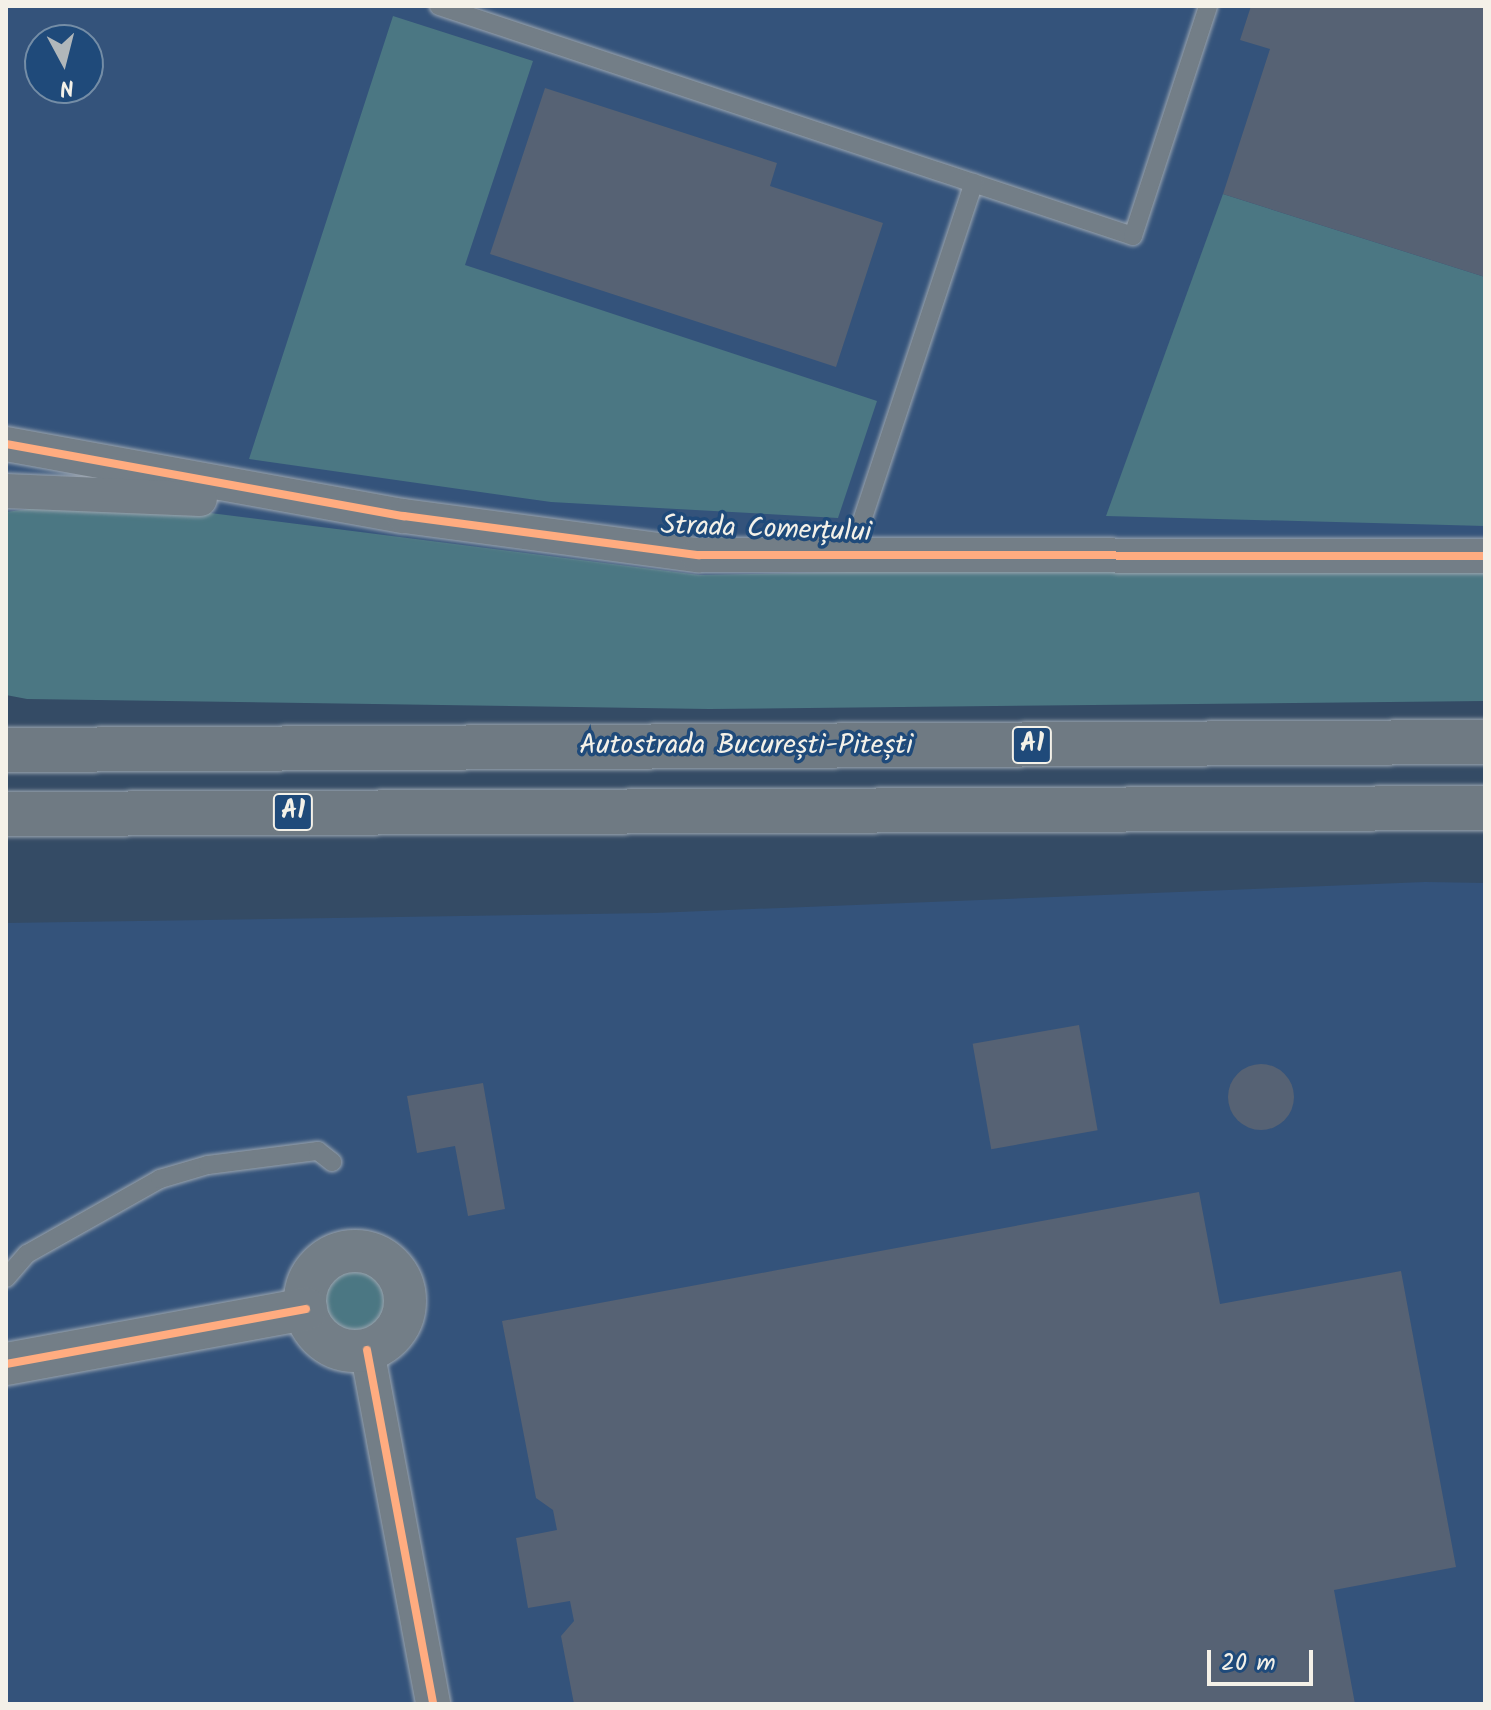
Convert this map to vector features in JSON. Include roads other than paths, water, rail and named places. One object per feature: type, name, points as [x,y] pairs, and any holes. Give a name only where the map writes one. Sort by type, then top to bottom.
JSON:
[{"type":"highway","points":[[6,720],[284,722],[451,745],[579,747]]},
{"type":"highway","name":"Autostrada București-Pitești","points":[[6,750],[1485,742]]},
{"type":"highway","name":"A1","points":[[6,814],[1485,808]]},
{"type":"highway","points":[[6,842],[457,840],[580,811]]},
{"type":"street","name":"Strada Comerțului","points":[[6,444],[404,516],[698,555],[1485,556]]},
{"type":"street","points":[[6,491],[140,493],[404,516]]},
{"type":"street","points":[[347,1251],[377,1256],[399,1277],[405,1302],[397,1328],[367,1350],[333,1345],[320,1336],[306,1309],[310,1278],[332,1256],[347,1251]]},
{"type":"street","points":[[6,1364],[306,1309]]},
{"type":"street","points":[[367,1350],[433,1704]]},
{"type":"lane","points":[[439,6],[1133,236],[1208,6]]},
{"type":"lane","points":[[850,557],[974,183]]},
{"type":"lane","points":[[6,1278],[27,1254],[160,1179],[208,1165],[318,1151],[330,1156],[332,1162]]}]
